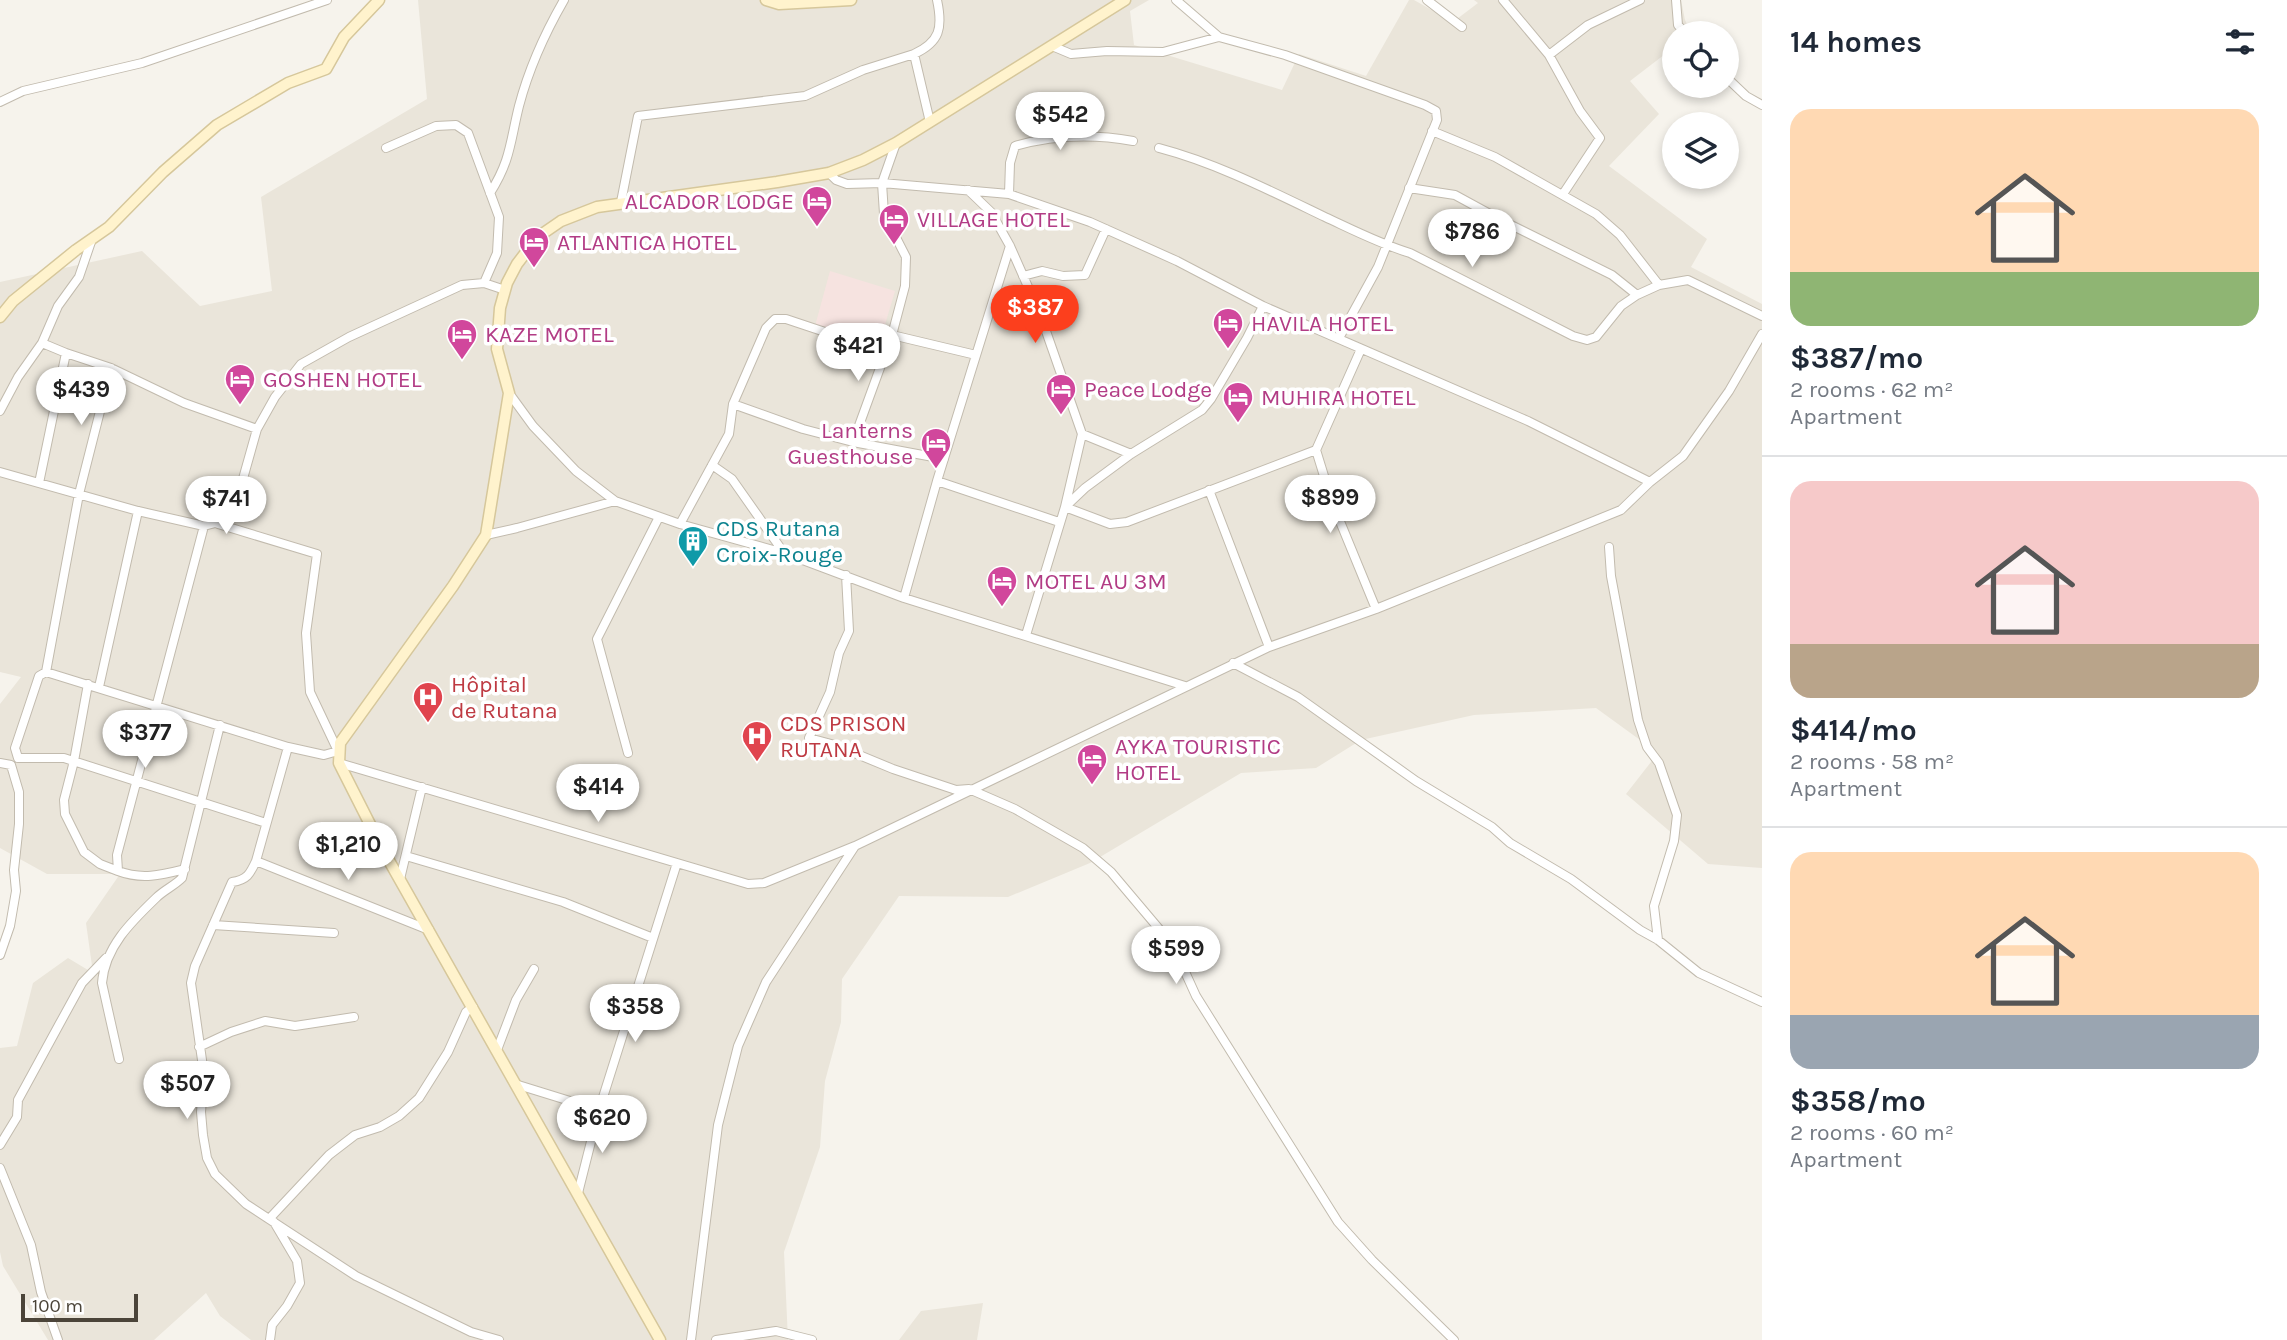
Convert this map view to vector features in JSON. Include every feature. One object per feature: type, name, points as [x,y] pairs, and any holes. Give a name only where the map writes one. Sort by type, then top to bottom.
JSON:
[{"type":"main road","points":[[2,309],[109,227],[163,172],[217,125],[288,83],[326,69],[344,37],[379,0]]},
{"type":"main road","points":[[766,0],[779,4],[851,0]]},
{"type":"main road","points":[[660,1340],[363,813],[338,757],[340,743],[453,586],[486,535],[509,393],[497,349],[497,331],[505,290],[517,264],[545,232],[577,214],[621,202],[829,173],[863,160],[896,143],[1125,0]]},
{"type":"street","points":[[0,103],[23,90],[142,63],[327,0]]},
{"type":"street","points":[[490,193],[504,172],[519,105],[544,35],[564,0]]},
{"type":"street","points":[[621,202],[638,117],[804,96],[863,70],[914,54],[928,47],[936,38],[940,27],[937,0]]},
{"type":"street","points":[[1176,0],[1219,37],[1285,55],[1436,111],[1437,120],[1387,246],[1339,338]]},
{"type":"street","points":[[1427,0],[1462,26]]},
{"type":"street","points":[[1503,0],[1549,55],[1580,111],[1600,138],[1563,194]]},
{"type":"street","points":[[1549,55],[1588,26],[1640,0]]},
{"type":"street","points":[[1676,0],[1678,21]]},
{"type":"street","points":[[1052,46],[1071,54],[1107,51],[1163,52],[1219,37]]},
{"type":"street","points":[[914,54],[930,122]]},
{"type":"street","points":[[1739,89],[1762,105]]},
{"type":"street","points":[[387,148],[436,126],[456,125],[468,133],[499,217],[496,253],[484,283]]},
{"type":"street","points":[[1432,131],[1495,157],[1597,214],[1620,235],[1659,285]]},
{"type":"street","points":[[1009,194],[1010,163],[1016,146],[1040,139],[1088,136],[1133,141]]},
{"type":"street","points":[[853,442],[892,335],[905,286],[906,257],[884,214],[882,183],[896,143]]},
{"type":"street","points":[[1159,148],[1185,155],[1387,246],[1410,253],[1587,340],[1596,337],[1621,306],[1637,295],[1659,285],[1688,280],[1762,316]]},
{"type":"street","points":[[829,173],[846,184],[882,183],[1009,194],[1105,229],[1177,261],[1263,306],[1528,422],[1650,482]]},
{"type":"street","points":[[1409,188],[1455,195],[1612,275],[1637,295]]},
{"type":"street","points":[[968,190],[990,212],[1010,246],[1040,314],[1082,434],[1065,507],[1026,635]]},
{"type":"street","points":[[1023,276],[1042,271],[1063,276],[1085,275],[1105,229]]},
{"type":"street","points":[[0,411],[18,377],[42,343],[58,306],[79,277],[92,239]]},
{"type":"street","points":[[904,598],[937,481],[1010,246]]},
{"type":"street","points":[[0,472],[138,511],[204,526],[223,521],[235,507],[257,429],[275,397],[302,364],[349,337],[462,285],[484,283],[505,290]]},
{"type":"street","points":[[1065,507],[1085,488],[1131,454],[1202,410],[1247,338],[1263,306]]},
{"type":"street","points":[[680,524],[729,434],[733,404],[766,328],[775,320],[786,319],[885,352]]},
{"type":"street","points":[[46,671],[288,747],[338,757],[422,787],[748,884],[764,883],[855,846],[1269,647],[1376,609],[1621,510],[1683,456],[1729,391],[1762,334]]},
{"type":"street","points":[[892,335],[976,355]]},
{"type":"street","points":[[42,343],[111,368],[184,403],[257,429]]},
{"type":"street","points":[[1361,349],[1316,450],[1332,502],[1376,609]]},
{"type":"street","points":[[39,483],[66,353]]},
{"type":"street","points":[[111,368],[79,494],[46,671],[39,676],[15,748],[18,758],[64,758],[267,823]]},
{"type":"street","points":[[509,393],[533,426],[576,471],[615,501],[680,524],[784,553],[904,598],[1185,686]]},
{"type":"street","points":[[733,404],[803,429],[853,442],[944,459]]},
{"type":"street","points":[[1082,434],[1131,454]]},
{"type":"street","points":[[1065,507],[1110,524],[1127,522],[1316,450]]},
{"type":"street","points":[[712,465],[732,479],[784,553]]},
{"type":"street","points":[[937,481],[1059,522]]},
{"type":"street","points":[[1209,490],[1269,647]]},
{"type":"street","points":[[486,535],[615,501]]},
{"type":"street","points":[[99,687],[138,511]]},
{"type":"street","points":[[628,753],[597,639],[659,517]]},
{"type":"street","points":[[217,523],[317,554],[306,633],[310,692],[338,757]]},
{"type":"street","points":[[118,871],[117,855],[204,526]]},
{"type":"street","points":[[1609,547],[1611,576],[1638,720],[1647,747],[1659,763],[1677,815],[1674,841],[1654,906],[1658,940]]},
{"type":"street","points":[[846,575],[849,631],[839,653],[830,692],[809,738],[956,790],[969,789],[1015,809],[1083,848],[1111,872],[1160,930],[1181,963],[1196,996],[1338,1222],[1372,1261],[1454,1340]]},
{"type":"street","points":[[1233,663],[1298,697],[1416,781],[1492,827],[1510,843],[1571,879],[1640,930],[1658,940],[1699,973],[1762,1003]]},
{"type":"street","points":[[88,684],[75,761],[64,800],[65,814],[84,852],[100,864],[131,876],[150,877],[185,869]]},
{"type":"street","points":[[0,1145],[17,1117],[18,1100],[82,983],[108,955],[118,937],[158,896],[182,878],[220,725]]},
{"type":"street","points":[[288,747],[250,876],[242,881],[232,882],[194,966],[191,983],[204,1074],[201,1112],[207,1158],[215,1174],[238,1196],[356,1276],[471,1332],[499,1340]]},
{"type":"street","points":[[0,763],[11,765],[19,792],[19,824],[14,870],[16,891],[10,926],[0,955]]},
{"type":"street","points":[[400,879],[422,787]]},
{"type":"street","points":[[691,1340],[718,1125],[738,1046],[766,982],[855,846]]},
{"type":"street","points":[[406,856],[563,902],[653,938]]},
{"type":"street","points":[[256,861],[429,930]]},
{"type":"street","points":[[578,1193],[599,1110],[677,863]]},
{"type":"street","points":[[213,925],[334,933]]},
{"type":"street","points":[[108,955],[102,983],[118,1059]]},
{"type":"street","points":[[497,1050],[516,1000],[534,969]]},
{"type":"street","points":[[271,1219],[329,1155],[355,1135],[380,1127],[398,1116],[419,1098],[448,1052],[466,1012],[473,1007]]},
{"type":"street","points":[[199,1047],[231,1032],[265,1021],[295,1026],[354,1017]]},
{"type":"street","points":[[515,1084],[599,1110]]},
{"type":"street","points":[[0,1168],[31,1245],[41,1292],[58,1340]]},
{"type":"street","points":[[270,1340],[272,1325],[300,1283],[297,1261],[271,1219]]},
{"type":"street","points":[[716,1340],[776,1331],[813,1340]]},
{"type":"shaded area","points":[[418,0],[1149,0],[1130,11],[1134,45],[1282,90],[1299,54],[1366,76],[1409,0],[1414,0],[1453,22],[1478,3],[1474,0],[1681,0],[1685,21],[1662,21],[1662,56],[1630,81],[1659,114],[1609,166],[1707,239],[1691,267],[1762,304],[1762,868],[1708,864],[1626,794],[1658,753],[1596,708],[1474,715],[1361,740],[1316,768],[1241,773],[1090,863],[1008,897],[899,896],[842,979],[841,1022],[825,1081],[820,1147],[784,1252],[788,1340],[251,1340],[220,1316],[206,1293],[154,1340],[48,1340],[3,1266],[0,1252],[0,1048],[17,1046],[33,983],[68,958],[93,973],[86,923],[120,874],[47,874],[0,848],[0,704],[21,677],[0,672],[0,282],[142,251],[200,306],[272,291],[261,197],[427,99]]},
{"type":"shaded area","points":[[830,271],[895,291],[879,345],[815,326]]},
{"type":"shaded area","points":[[983,1303],[977,1340],[899,1340],[921,1311]]},
{"type":"place","name":"ALCADOR LODGE","points":[[817,228]]},
{"type":"place","name":"VILLAGE HOTEL","points":[[894,246]]},
{"type":"place","name":"ATLANTICA HOTEL","points":[[534,269]]},
{"type":"place","name":"HAVILA HOTEL","points":[[1228,350]]},
{"type":"place","name":"KAZE MOTEL","points":[[462,361]]},
{"type":"place","name":"GOSHEN HOTEL","points":[[240,406]]},
{"type":"place","name":"Peace Lodge","points":[[1061,416]]},
{"type":"place","name":"MUHIRA HOTEL","points":[[1238,424]]},
{"type":"place","name":"Lanterns Guesthouse","points":[[936,470]]},
{"type":"place","name":"CDS Rutana Croix-Rouge","points":[[693,568]]},
{"type":"place","name":"MOTEL AU 3M","points":[[1002,608]]},
{"type":"place","name":"Hôpital de Rutana","points":[[428,724]]},
{"type":"place","name":"CDS PRISON RUTANA","points":[[757,763]]},
{"type":"place","name":"AYKA TOURISTIC HOTEL","points":[[1092,786]]}]
